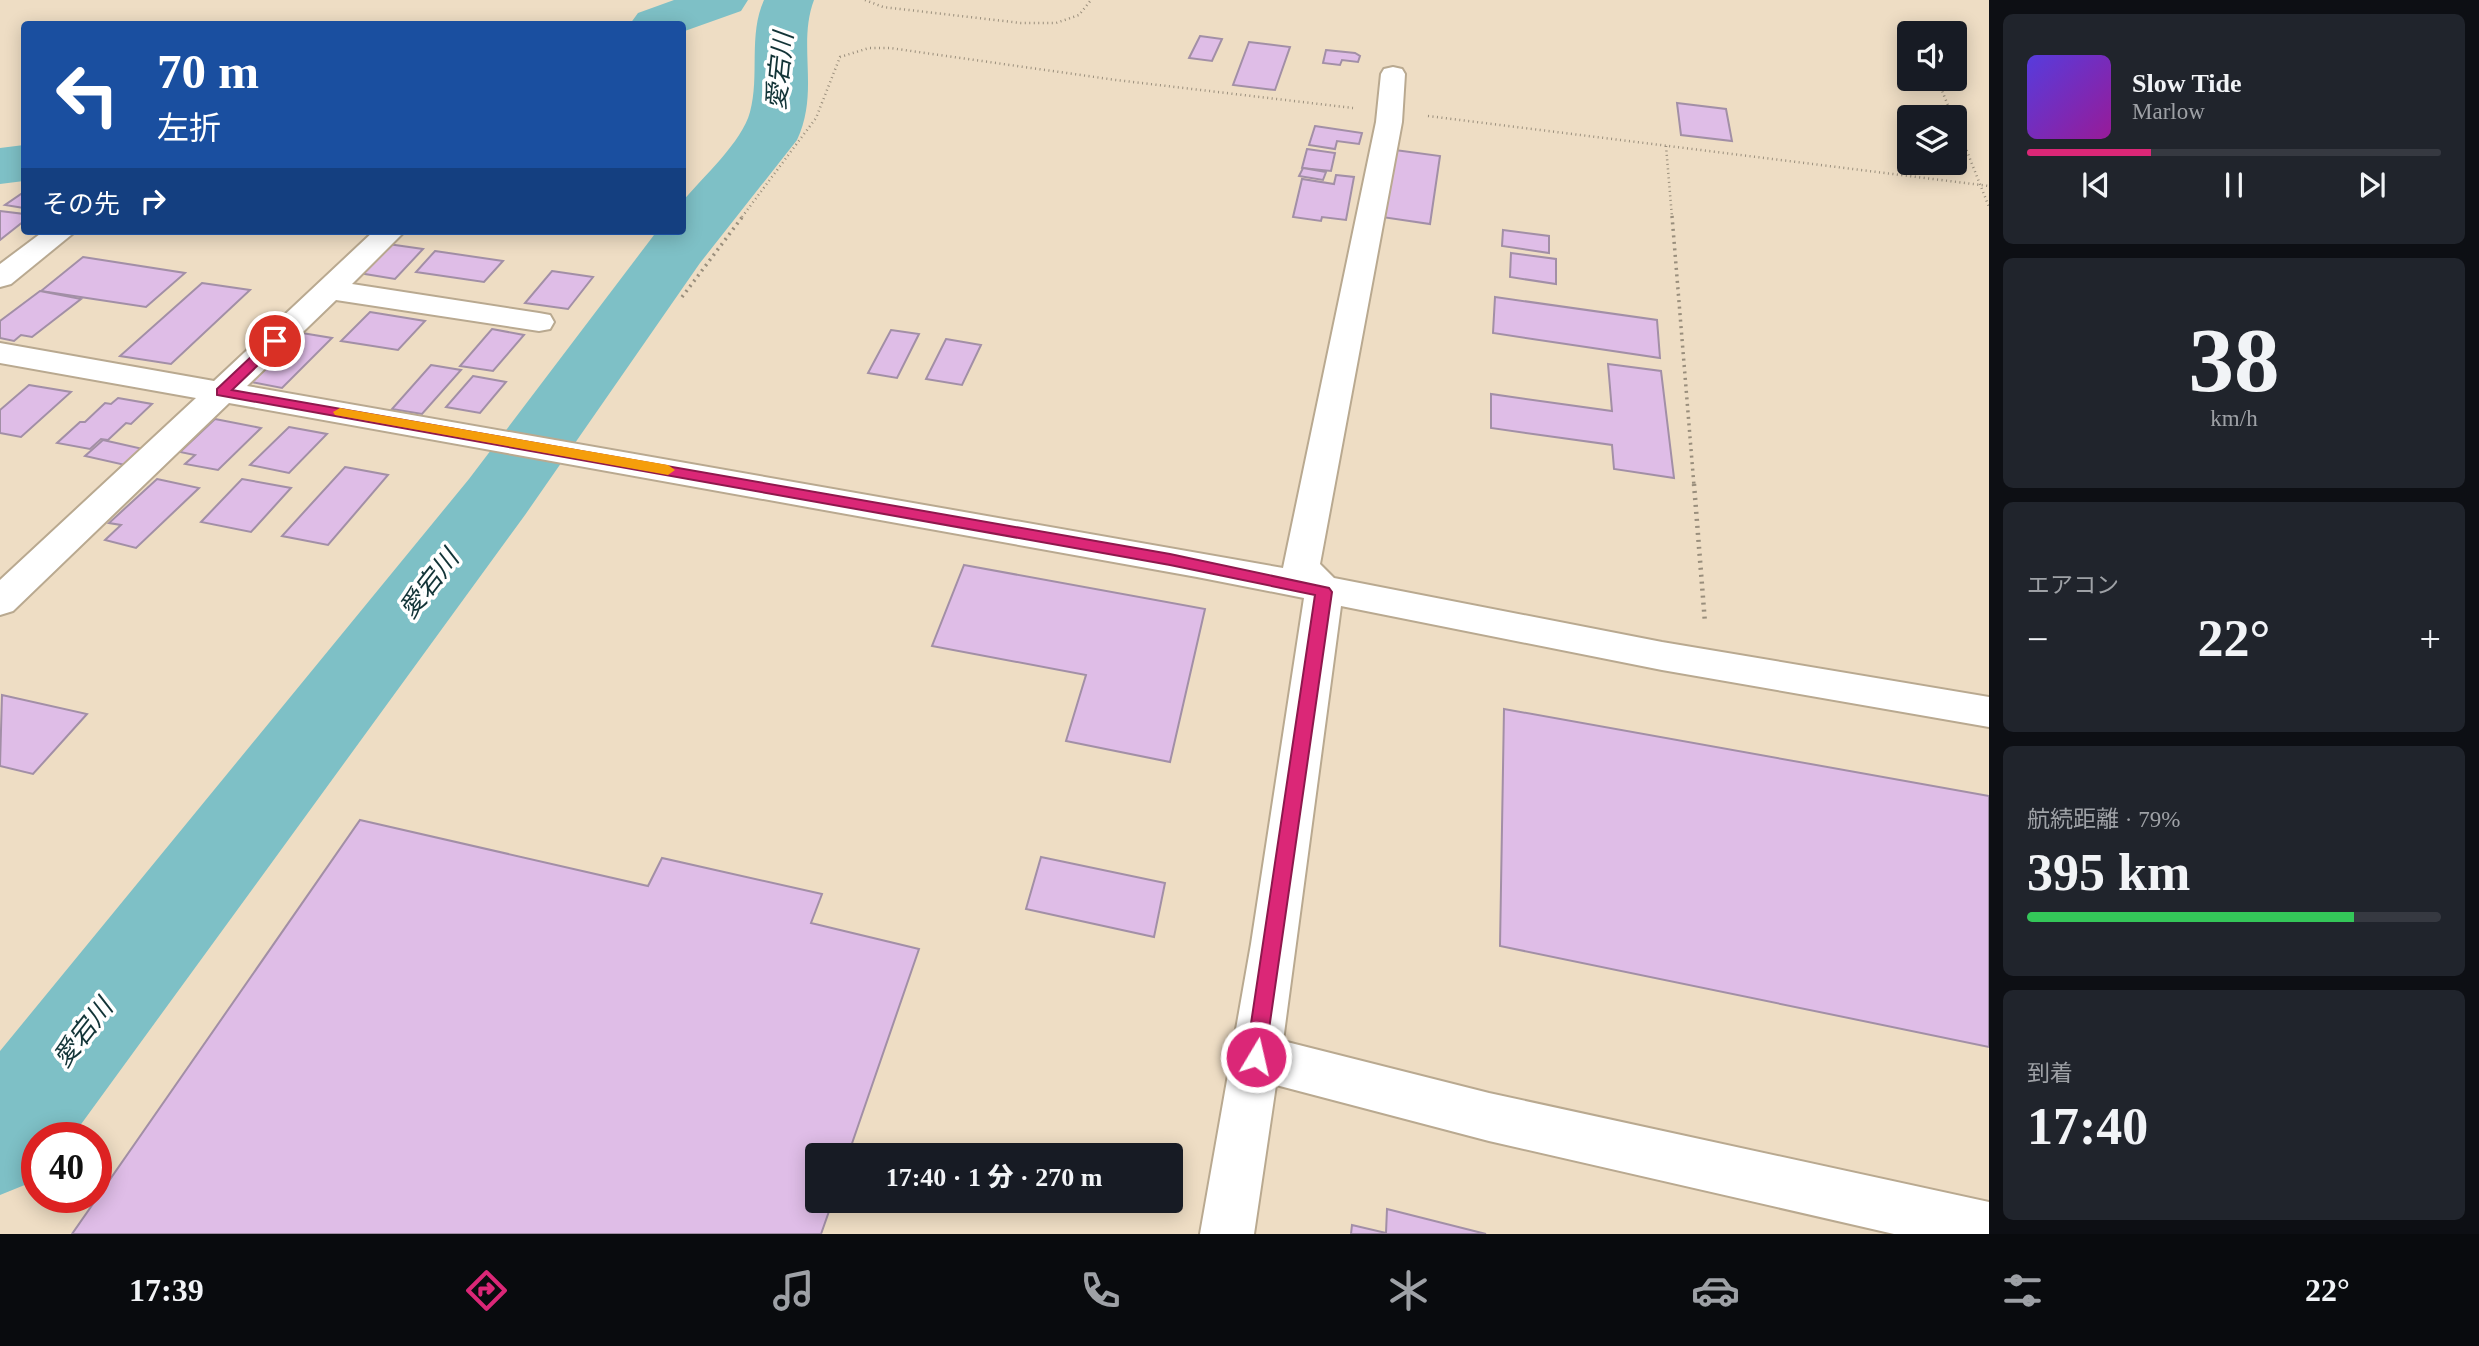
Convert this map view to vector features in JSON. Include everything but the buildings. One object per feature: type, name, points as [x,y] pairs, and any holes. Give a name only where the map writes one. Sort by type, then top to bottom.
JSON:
[{"type":"street","points":[[1324,592],[1301,567],[1390,112],[1393,74]]},
{"type":"street","points":[[0,278],[57,235]]},
{"type":"street","points":[[0,602],[387,235]]},
{"type":"street","points":[[329,290],[539,322]]},
{"type":"street","points":[[0,353],[1197,565],[1324,592],[1707,664],[1989,712]]},
{"type":"street","points":[[1227,1234],[1256,1057],[1324,592]]},
{"type":"street","points":[[1256,1057],[1489,1116],[1989,1229]]},
{"type":"path","points":[[865,0],[883,7],[1021,23],[1056,23],[1079,15],[1091,0]]},
{"type":"path","points":[[682,296],[816,118],[834,68],[841,57],[869,48],[890,48],[1079,76],[1989,186]]},
{"type":"path","points":[[1666,146],[1707,664]]},
{"type":"path","points":[[1967,151],[1989,207]]},
{"type":"waterway","points":[[664,21],[723,0]]},
{"type":"waterway","name":"愛宕川","points":[[0,1140],[497,497],[677,249],[768,140],[779,112],[782,29],[789,0]]},
{"type":"waterway","points":[[0,166],[21,163]]},
{"type":"slow traffic","points":[[340,412],[668,470]]},
{"type":"route","points":[[275,341],[222,392],[1170,560],[1324,592],[1256,1057]]}]
